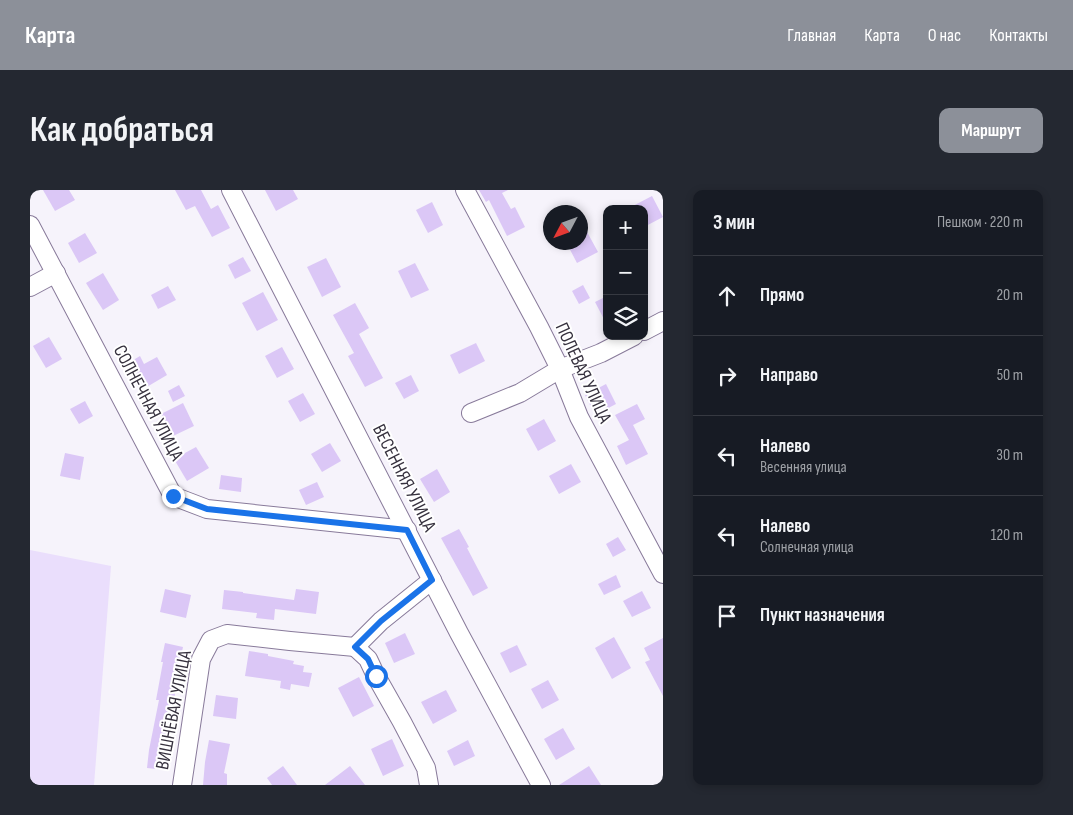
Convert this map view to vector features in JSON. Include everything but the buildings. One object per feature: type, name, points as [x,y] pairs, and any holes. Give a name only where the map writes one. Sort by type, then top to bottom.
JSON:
[{"type":"street","name":"ВЕСЕННЯЯ УЛИЦА","points":[[231,190],[459,633],[541,785]]},
{"type":"street","name":"ПОЛЕВАЯ УЛИЦА","points":[[466,190],[560,369],[579,417],[663,574]]},
{"type":"street","name":"СОЛНЕЧНАЯ УЛИЦА","points":[[30,225],[173,496],[207,509],[407,530]]},
{"type":"street","points":[[30,287],[56,273]]},
{"type":"street","points":[[648,329],[663,321]]},
{"type":"street","points":[[471,413],[520,393],[560,369],[601,353],[626,340]]},
{"type":"street","points":[[428,785],[426,768],[402,722],[368,659],[355,647],[381,621],[432,580]]},
{"type":"street","name":"ВИШНЁВАЯ УЛИЦА","points":[[182,785],[201,659],[211,640],[226,634],[355,647]]},
{"type":"shaded area","points":[[30,550],[111,566],[94,785],[30,785]]},
{"type":"route","points":[[173,496],[207,509],[407,530],[432,580],[381,621],[355,647],[368,659],[376,676]]}]
